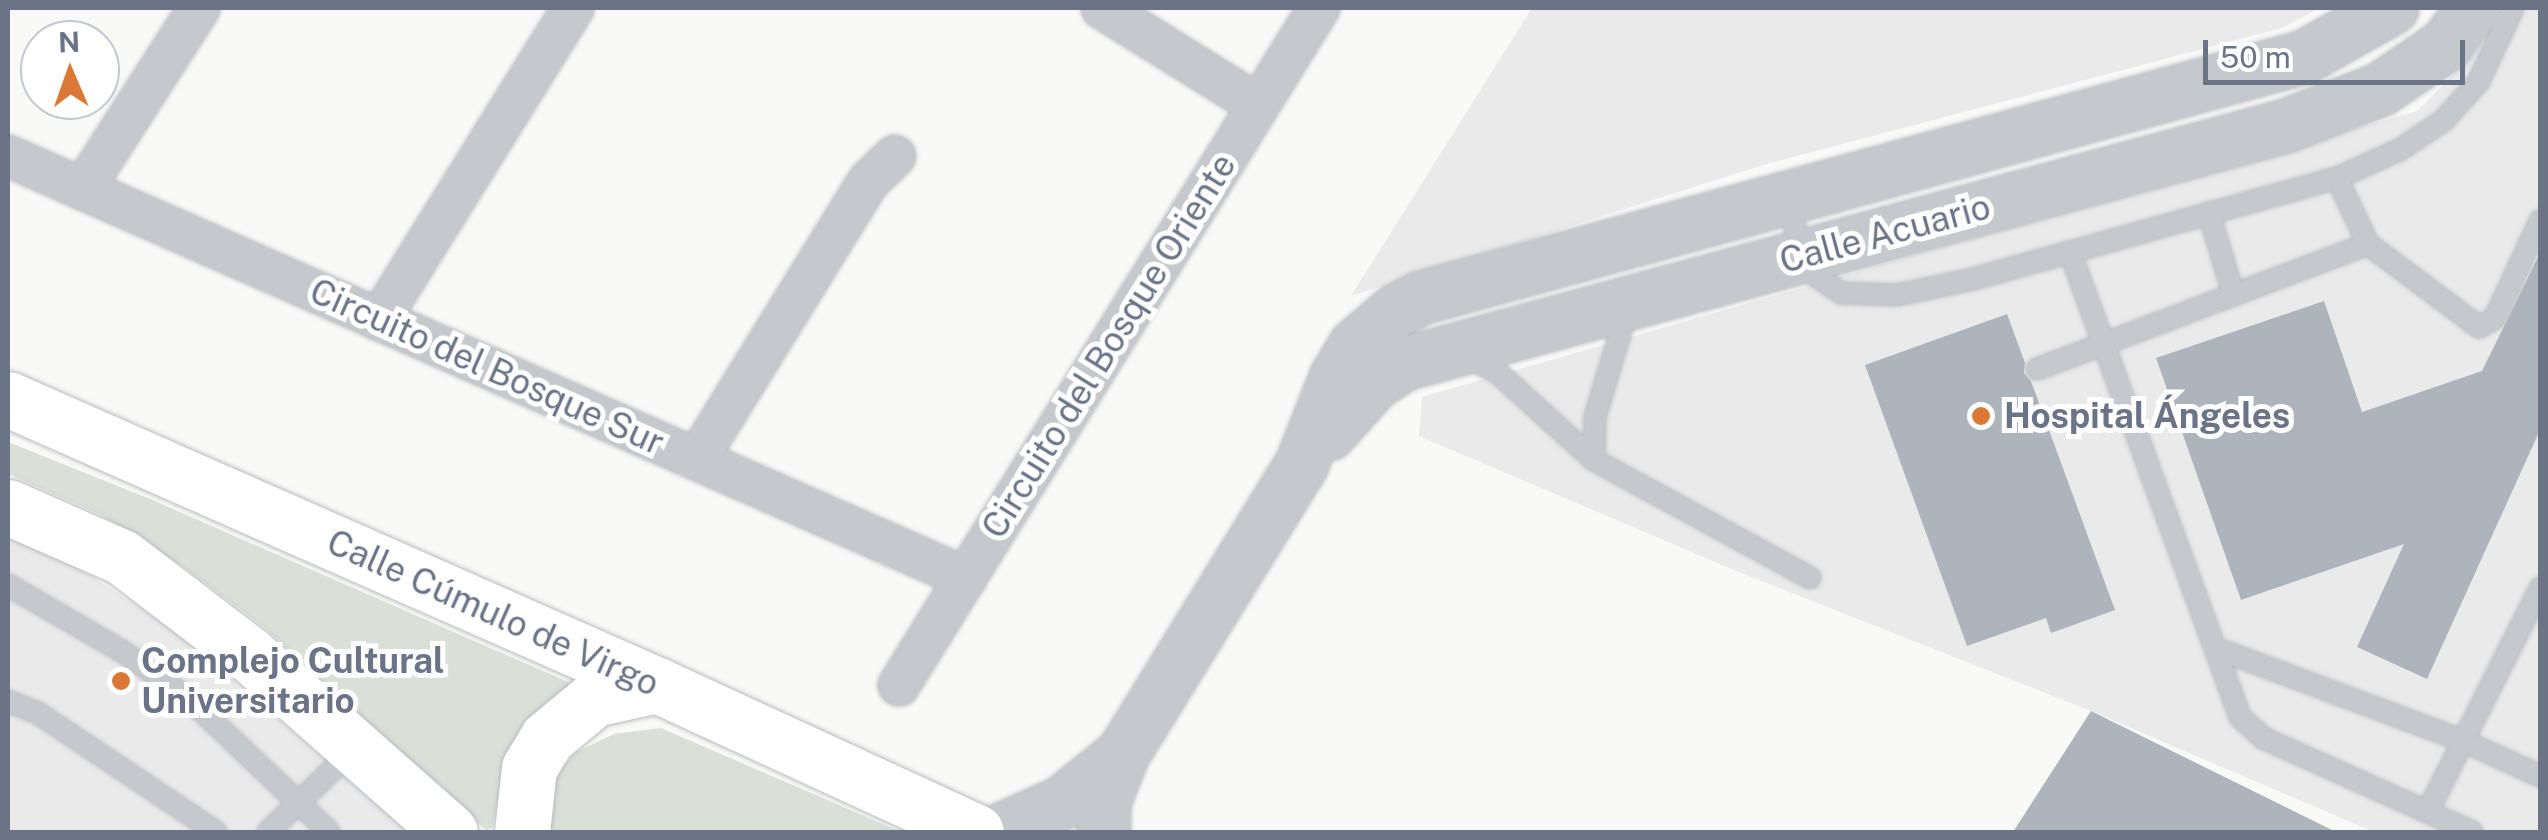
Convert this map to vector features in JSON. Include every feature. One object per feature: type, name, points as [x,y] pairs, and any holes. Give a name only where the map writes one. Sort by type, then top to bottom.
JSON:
[{"type":"main road","name":"Calle Cúmulo de Virgo","points":[[8,399],[976,832]]},
{"type":"main road","points":[[8,506],[122,558],[249,654],[450,832]]},
{"type":"main road","points":[[522,832],[530,768],[547,738],[594,699],[656,686]]},
{"type":"street","points":[[82,189],[199,8]]},
{"type":"street","points":[[379,320],[573,8]]},
{"type":"street","points":[[1102,8],[1258,106]]},
{"type":"street","name":"Circuito del Bosque Oriente","points":[[899,685],[1319,8]]},
{"type":"street","name":"Calle Acuario","points":[[1104,832],[1104,802],[1123,754],[1302,464],[1336,378],[1355,346],[1396,311],[1421,298],[2304,57],[2392,8]]},
{"type":"street","name":"Calle Acuario","points":[[1302,464],[1387,374],[1452,351],[2302,120],[2380,90],[2446,45],[2474,8]]},
{"type":"street","name":"Circuito del Bosque Sur","points":[[8,156],[966,578]]},
{"type":"street","points":[[697,459],[869,181],[895,156]]},
{"type":"street","name":"Calle Acuario","points":[[997,832],[1062,803],[1123,754]]},
{"type":"lane","points":[[1787,198],[1802,256],[1815,275],[1841,293],[1897,294],[2070,252],[2337,178],[2401,149],[2444,121],[2479,82],[2513,8]]},
{"type":"lane","points":[[2337,178],[2368,244],[2479,328],[2495,318],[2540,221]]},
{"type":"lane","points":[[2209,213],[2233,293]]},
{"type":"lane","points":[[2036,369],[2368,244]]},
{"type":"lane","points":[[2070,252],[2240,716],[2263,738],[2472,832]]},
{"type":"lane","points":[[1594,460],[1596,417],[1629,303]]},
{"type":"lane","points":[[1452,351],[1497,372],[1594,460],[1810,578]]},
{"type":"lane","points":[[8,585],[125,652],[189,699],[329,832]]},
{"type":"lane","points":[[2428,811],[2540,588]]},
{"type":"lane","points":[[2215,648],[2466,742],[2540,775]]},
{"type":"lane","points":[[8,701],[38,713],[216,832]]},
{"type":"lane","points":[[268,832],[356,747]]},
{"type":"shaded area","points":[[1532,8],[2320,8],[2282,28],[1763,165],[1351,296]]},
{"type":"shaded area","name":"Hospital Ángeles","points":[[2506,8],[2540,8],[2540,832],[2374,832],[2091,711],[1734,570],[1419,436],[1422,397],[2417,111],[2499,29]]},
{"type":"shaded area","points":[[8,442],[150,499],[577,686],[505,774],[492,828],[486,830],[265,628],[181,565],[99,514],[8,474]]},
{"type":"shaded area","name":"Complejo Cultural Universitario","points":[[8,535],[68,561],[179,633],[408,832],[8,832]]},
{"type":"shaded area","points":[[661,728],[901,832],[540,832],[555,775],[576,752],[614,734]]},
{"type":"building","points":[[2540,253],[2540,430],[2427,679],[2357,647],[2404,544],[2241,600],[2156,358],[2324,301],[2362,412],[2482,371]]},
{"type":"building","points":[[2007,314],[2025,363],[2024,373],[2031,381],[2115,610],[2051,633],[2046,618],[1967,646],[1865,365]]},
{"type":"building","points":[[2091,711],[2336,832],[2013,832]]},
{"type":"place","name":"Hospital Ángeles","points":[[1981,416]]},
{"type":"place","name":"Complejo Cultural Universitario","points":[[121,681]]}]
